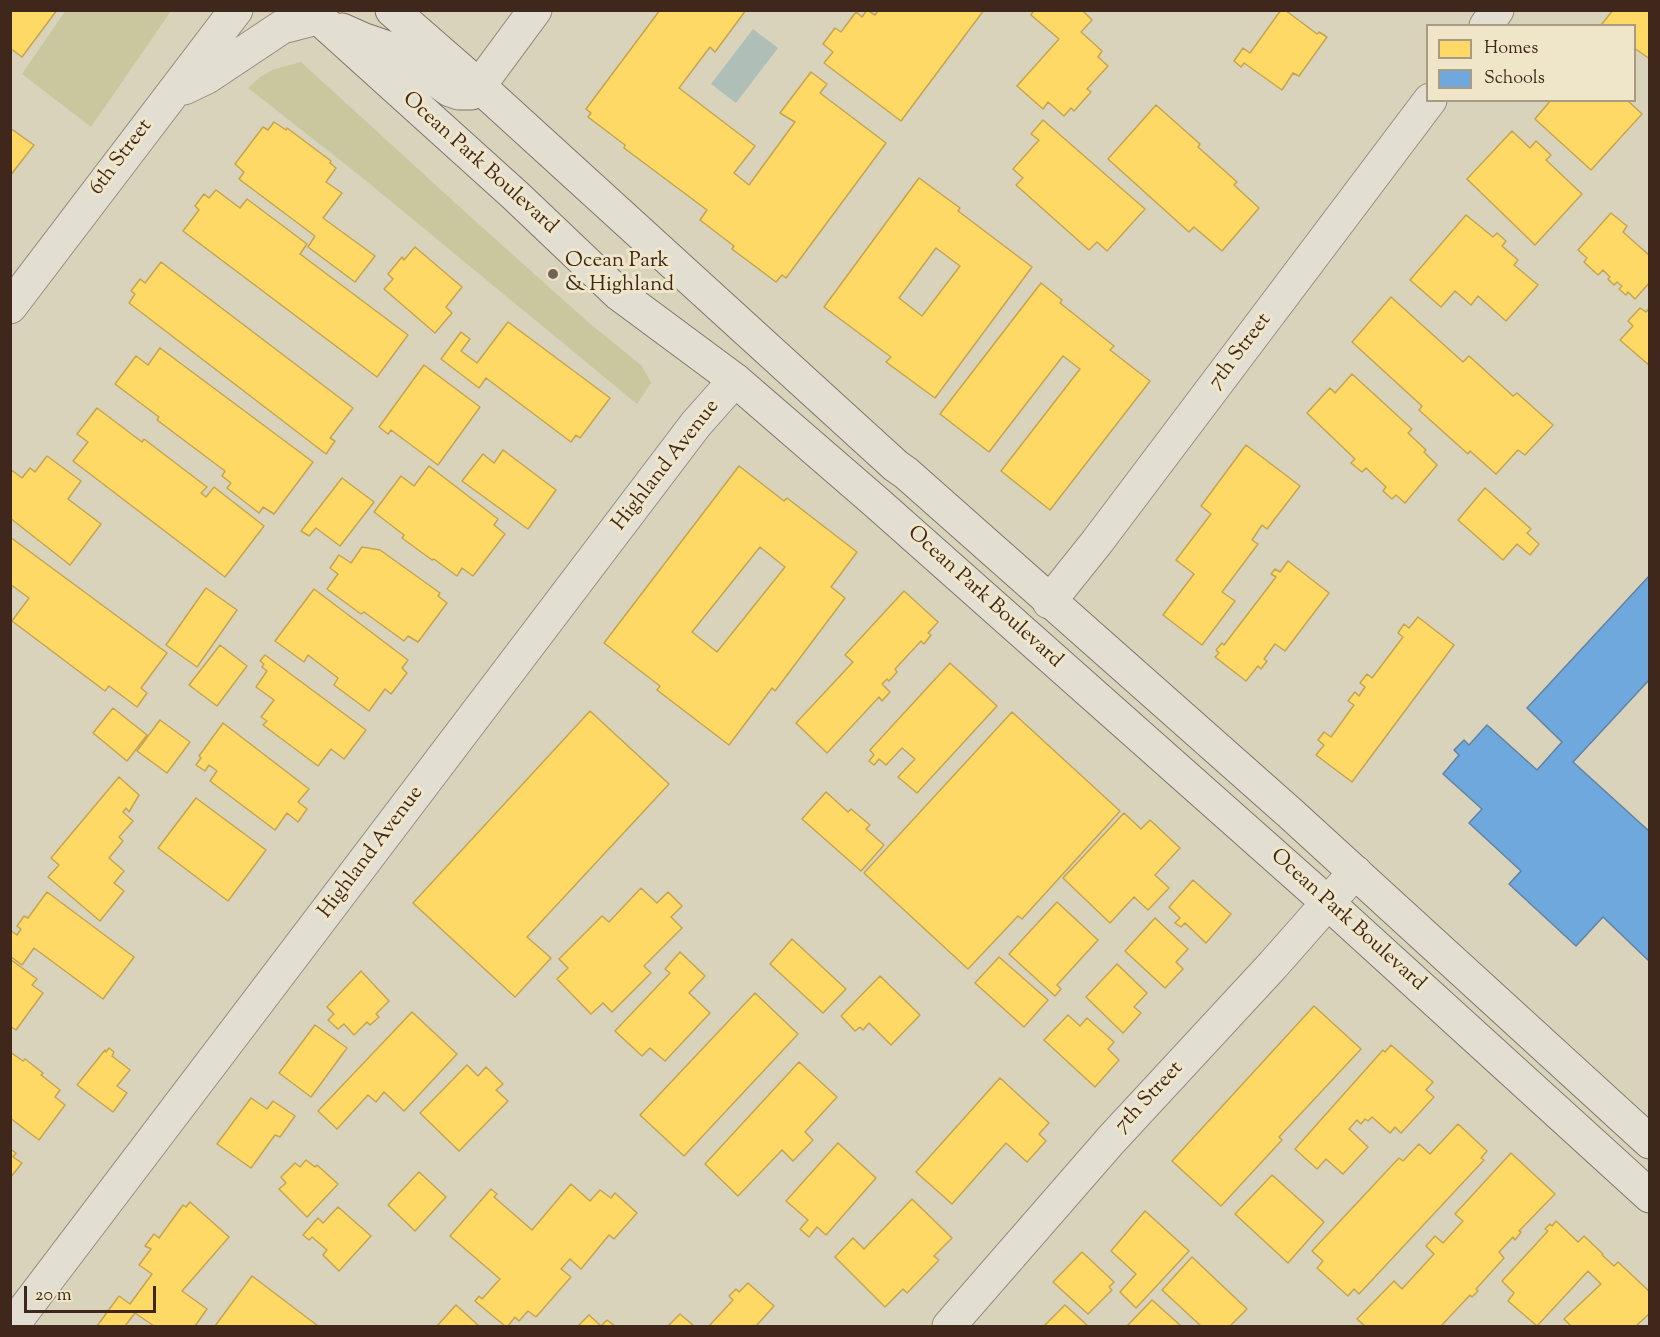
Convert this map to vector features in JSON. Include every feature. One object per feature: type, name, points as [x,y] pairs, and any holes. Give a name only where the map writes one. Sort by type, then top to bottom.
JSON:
[{"type":"street","name":"6th Street","points":[[10,307],[236,10]]},
{"type":"street","name":"Ocean Park Boulevard","points":[[392,10],[479,86],[896,466],[1355,872],[1650,1142]]},
{"type":"street","points":[[172,94],[207,77],[282,27],[313,14],[362,39],[394,50],[450,90],[471,93],[479,86],[535,10]]},
{"type":"street","points":[[1487,24],[1497,10]]},
{"type":"street","name":"Ocean Park Boulevard","points":[[313,14],[508,189],[619,294],[735,381],[876,501],[1328,903],[1650,1196]]},
{"type":"street","name":"7th Street","points":[[1049,602],[1105,533],[1428,102]]},
{"type":"street","points":[[735,381],[749,372],[767,372],[855,447],[896,466]]},
{"type":"street","name":"Highland Avenue","points":[[12,1326],[696,424],[735,381]]},
{"type":"street","points":[[876,501],[940,533],[1005,594],[1021,605],[1037,611],[1049,602]]},
{"type":"street","name":"7th Street","points":[[949,1326],[1111,1140],[1355,872]]},
{"type":"green space","points":[[66,10],[171,11],[91,127],[22,74]]},
{"type":"green space","points":[[301,62],[588,322],[642,366],[651,383],[637,404],[359,175],[248,88],[272,70]]},
{"type":"shaded area","points":[[753,29],[778,48],[736,103],[711,84]]},
{"type":"building: Homes","points":[[10,10],[57,10],[22,57],[10,48]]},
{"type":"building: Homes","points":[[660,10],[746,10],[715,52],[710,47],[679,88],[755,146],[734,173],[749,185],[795,122],[780,113],[811,72],[827,84],[820,93],[886,143],[786,278],[782,275],[776,282],[732,249],[734,246],[700,220],[707,210],[624,148],[625,145],[588,117],[591,113],[586,109]]},
{"type":"building: Homes","points":[[867,10],[875,15],[879,10],[984,10],[901,121],[824,63],[833,52],[823,44],[835,28],[841,32],[856,12],[862,17]]},
{"type":"building: Homes","points":[[1034,10],[1082,10],[1092,20],[1081,32],[1102,51],[1098,57],[1108,66],[1087,89],[1091,92],[1074,111],[1071,108],[1064,116],[1048,102],[1043,109],[1017,86],[1059,39],[1031,15]]},
{"type":"building: Homes","points":[[1281,10],[1285,10],[1317,34],[1319,32],[1327,37],[1299,76],[1293,73],[1282,90],[1244,63],[1241,67],[1234,61],[1243,48],[1250,53]]},
{"type":"building: Homes","points":[[1613,10],[1650,10],[1650,59],[1636,49],[1636,24],[1602,24]]},
{"type":"building: Homes","points":[[1549,102],[1629,102],[1642,114],[1591,170],[1535,119]]},
{"type":"building: Homes","points":[[1156,105],[1200,144],[1198,147],[1237,182],[1234,185],[1259,208],[1222,251],[1194,227],[1189,232],[1108,159]]},
{"type":"building: Homes","points":[[1043,120],[1145,209],[1107,251],[1097,242],[1089,250],[1016,185],[1023,178],[1013,169],[1039,140],[1031,134]]},
{"type":"building: Homes","points":[[274,122],[286,130],[287,128],[331,161],[330,163],[336,168],[326,182],[342,193],[323,218],[375,256],[355,282],[308,247],[315,236],[239,179],[244,172],[235,164],[263,127],[268,130]]},
{"type":"building: Homes","points":[[10,128],[34,145],[10,176]]},
{"type":"building: Homes","points":[[1512,131],[1530,148],[1536,141],[1551,155],[1546,160],[1582,194],[1535,245],[1467,179]]},
{"type":"building: Homes","points":[[919,178],[960,208],[958,211],[1032,267],[935,398],[886,362],[891,357],[824,307]],"holes":[[[936,248],[960,266],[922,316],[899,298]]]},
{"type":"building: Homes","points":[[216,190],[240,208],[247,199],[307,244],[300,254],[408,335],[377,377],[183,231],[199,210],[195,206],[204,194],[209,198]]},
{"type":"building: Homes","points":[[1611,213],[1627,226],[1623,232],[1650,256],[1650,282],[1635,299],[1628,292],[1626,295],[1619,289],[1622,286],[1617,282],[1614,285],[1603,270],[1598,275],[1584,262],[1587,258],[1578,250]]},
{"type":"building: Homes","points":[[1466,215],[1493,237],[1497,233],[1506,241],[1502,246],[1518,260],[1514,265],[1538,285],[1506,321],[1478,296],[1471,305],[1455,291],[1441,307],[1410,280]]},
{"type":"building: Homes","points":[[415,247],[462,287],[446,307],[452,313],[435,333],[384,289],[393,279],[388,274],[402,257],[404,260]]},
{"type":"building: Homes","points":[[161,262],[353,408],[330,438],[335,441],[326,454],[129,303],[135,294],[131,291],[140,279],[145,283]]},
{"type":"building: Homes","points":[[1041,283],[1062,300],[1060,303],[1114,346],[1110,350],[1150,381],[1050,510],[1001,471],[1080,369],[1063,356],[989,452],[940,414]]},
{"type":"building: Homes","points":[[1391,297],[1463,362],[1469,356],[1513,396],[1517,393],[1553,425],[1525,455],[1518,450],[1496,474],[1470,451],[1468,454],[1419,410],[1422,406],[1352,342]]},
{"type":"building: Homes","points":[[1650,307],[1650,366],[1620,340],[1633,326],[1628,321],[1640,308],[1646,312]]},
{"type":"building: Homes","points":[[508,322],[610,398],[580,438],[576,435],[571,442],[486,378],[479,388],[441,359],[461,332],[470,339],[461,351],[477,363]]},
{"type":"building: Homes","points":[[160,348],[313,462],[274,514],[263,507],[259,513],[227,488],[231,483],[222,476],[225,471],[157,420],[159,417],[115,384],[136,356],[148,365]]},
{"type":"building: Homes","points":[[424,365],[480,407],[438,465],[391,430],[388,434],[379,427]]},
{"type":"building: Homes","points":[[1352,374],[1412,429],[1408,433],[1426,450],[1424,452],[1437,465],[1405,503],[1396,495],[1392,499],[1383,491],[1386,487],[1366,468],[1362,472],[1351,463],[1355,459],[1307,413],[1330,388],[1335,393]]},
{"type":"building: Homes","points":[[97,408],[142,442],[144,439],[207,487],[201,493],[206,497],[214,487],[264,526],[225,577],[73,461],[88,442],[77,434]]},
{"type":"building: Homes","points":[[1246,445],[1300,486],[1267,529],[1262,525],[1252,540],[1258,544],[1222,592],[1235,601],[1202,645],[1163,615],[1194,574],[1176,560],[1211,514],[1201,506]]},
{"type":"building: Homes","points":[[503,450],[556,490],[528,529],[462,481],[483,454],[494,463]]},
{"type":"building: Homes","points":[[47,456],[81,481],[68,499],[101,524],[70,565],[10,518],[10,469],[22,478],[30,468],[35,472]]},
{"type":"building: Homes","points":[[429,466],[498,519],[494,525],[505,534],[473,576],[462,568],[457,576],[434,559],[432,560],[402,538],[404,535],[374,512],[401,476],[414,486]]},
{"type":"building: Homes","points":[[739,466],[784,501],[787,498],[857,552],[831,587],[845,598],[775,691],[772,688],[729,745],[657,690],[660,686],[604,643]],"holes":[[[760,547],[785,567],[717,652],[692,632]]]},
{"type":"building: Homes","points":[[342,478],[374,502],[340,546],[316,528],[309,536],[301,531]]},
{"type":"building: Homes","points":[[1485,488],[1531,529],[1527,533],[1539,544],[1530,555],[1517,544],[1503,560],[1458,520]]},
{"type":"building: Homes","points":[[10,537],[167,653],[141,688],[147,693],[137,707],[109,686],[105,691],[12,621],[29,598],[10,584]]},
{"type":"building: Homes","points":[[362,547],[380,550],[440,593],[438,596],[447,603],[418,642],[408,636],[404,641],[327,589],[338,574],[330,568],[339,555],[351,563]]},
{"type":"building: Homes","points":[[1288,561],[1329,593],[1285,651],[1275,644],[1264,659],[1267,661],[1261,669],[1258,666],[1246,681],[1215,657],[1219,653],[1216,650],[1222,643],[1224,645],[1276,577],[1271,574],[1275,569],[1280,572]]},
{"type":"building: Homes","points":[[206,588],[237,610],[197,667],[166,645]]},
{"type":"building: Homes","points":[[314,589],[408,660],[402,668],[407,673],[391,694],[385,689],[369,711],[334,685],[338,678],[308,655],[304,662],[275,641]]},
{"type":"building: Homes","points":[[904,591],[938,622],[928,633],[931,635],[924,644],[921,641],[895,669],[897,672],[889,681],[887,679],[882,684],[890,692],[882,701],[879,697],[827,753],[796,723],[853,662],[845,655]]},
{"type":"building: Homes","points":[[1418,617],[1454,645],[1352,782],[1316,755],[1324,745],[1318,740],[1324,732],[1331,737],[1354,705],[1348,701],[1355,692],[1359,696],[1365,687],[1360,683],[1367,674],[1372,678],[1403,637],[1398,633],[1404,624],[1409,628]]},
{"type":"building: Homes","points":[[220,645],[247,666],[217,706],[189,685]]},
{"type":"building: Homes","points":[[265,655],[366,730],[344,759],[331,749],[318,766],[263,725],[267,721],[261,717],[274,700],[256,687],[267,671],[262,667],[264,664],[260,661]]},
{"type":"building: Homes","points":[[950,663],[997,706],[917,793],[898,777],[915,759],[902,748],[886,765],[879,759],[874,765],[869,761],[874,755],[870,750]]},
{"type":"building: Homes","points":[[113,708],[147,735],[127,761],[93,733]]},
{"type":"building: Homes","points":[[590,711],[669,784],[527,937],[551,958],[515,997],[413,903]]},
{"type":"building: Homes","points":[[1012,712],[1120,811],[1022,919],[1018,916],[968,969],[864,873]]},
{"type":"building: Homes","points":[[160,720],[190,742],[167,773],[137,751]]},
{"type":"building: Homes","points":[[223,723],[309,789],[298,802],[307,809],[298,822],[287,813],[275,830],[210,781],[217,771],[209,765],[205,771],[196,765],[201,758],[199,756]]},
{"type":"building: Homes","points":[[119,777],[139,795],[129,812],[126,808],[123,812],[133,821],[119,837],[123,841],[109,858],[124,871],[114,883],[124,891],[100,921],[48,877],[59,865],[51,858]]},
{"type":"building: Homes","points":[[826,792],[848,812],[851,809],[870,825],[866,829],[884,845],[861,871],[802,819]]},
{"type":"building: Homes","points":[[196,798],[266,850],[228,901],[158,848]]},
{"type":"building: Homes","points":[[1124,813],[1141,829],[1150,820],[1180,848],[1155,875],[1169,888],[1148,910],[1134,897],[1110,923],[1063,878]]},
{"type":"building: Homes","points":[[1193,880],[1231,914],[1206,943],[1185,923],[1181,927],[1175,923],[1180,918],[1169,907]]},
{"type":"building: Homes","points":[[641,888],[657,903],[668,892],[682,906],[671,917],[682,928],[644,966],[651,973],[612,1012],[603,1003],[591,1014],[557,979],[568,968],[559,959],[602,916],[609,922]]},
{"type":"building: Homes","points":[[47,892],[134,957],[103,999],[34,948],[22,965],[10,956],[10,930],[17,935],[21,929],[17,926],[24,916],[28,918]]},
{"type":"building: Homes","points":[[1057,902],[1098,940],[1057,985],[1061,989],[1055,996],[1009,954]]},
{"type":"building: Homes","points":[[1155,918],[1188,949],[1176,962],[1183,969],[1165,988],[1125,951]]},
{"type":"building: Homes","points":[[792,939],[846,989],[823,1013],[770,964]]},
{"type":"building: Homes","points":[[680,952],[705,976],[689,993],[710,1013],[665,1061],[650,1048],[642,1056],[615,1031],[670,973],[665,969]]},
{"type":"building: Homes","points":[[999,957],[1048,1000],[1024,1027],[975,983]]},
{"type":"building: Homes","points":[[10,959],[37,979],[32,985],[43,993],[16,1030],[10,1026]]},
{"type":"building: Homes","points":[[1117,964],[1147,993],[1134,1007],[1141,1013],[1123,1033],[1086,997]]},
{"type":"building: Homes","points":[[361,971],[389,1001],[376,1014],[379,1017],[370,1025],[367,1022],[354,1035],[344,1024],[338,1029],[328,1020],[334,1014],[327,1007]]},
{"type":"building: Homes","points":[[880,976],[920,1015],[891,1045],[869,1023],[863,1030],[860,1027],[855,1031],[841,1016]]},
{"type":"building: Homes","points":[[755,993],[798,1034],[684,1156],[640,1115]]},
{"type":"building: Homes","points":[[1314,1006],[1361,1049],[1279,1137],[1282,1140],[1221,1206],[1172,1161]]},
{"type":"building: Homes","points":[[412,1012],[457,1054],[404,1111],[384,1092],[376,1102],[368,1095],[337,1129],[318,1111]]},
{"type":"building: Homes","points":[[1068,1015],[1080,1026],[1087,1018],[1114,1042],[1108,1049],[1119,1060],[1095,1087],[1044,1040]]},
{"type":"building: Homes","points":[[315,1025],[347,1048],[311,1097],[279,1073]]},
{"type":"building: Homes","points":[[1391,1045],[1433,1082],[1426,1090],[1434,1097],[1401,1133],[1395,1127],[1390,1133],[1372,1117],[1368,1121],[1365,1119],[1361,1124],[1357,1120],[1349,1129],[1368,1147],[1343,1174],[1326,1159],[1317,1169],[1295,1149],[1383,1050],[1385,1052]]},
{"type":"building: Homes","points":[[109,1048],[114,1052],[112,1056],[130,1070],[117,1086],[127,1093],[113,1112],[77,1085]]},
{"type":"building: Homes","points":[[10,1052],[23,1061],[25,1059],[43,1073],[41,1075],[60,1090],[55,1097],[65,1105],[39,1140],[10,1118]]},
{"type":"building: Homes","points":[[799,1062],[837,1097],[805,1132],[813,1140],[793,1161],[782,1150],[738,1196],[705,1164]]},
{"type":"building: Homes","points":[[467,1065],[478,1076],[486,1067],[503,1084],[496,1090],[508,1101],[459,1151],[420,1113]]},
{"type":"building: Homes","points":[[1000,1078],[1049,1123],[1039,1134],[1046,1141],[1027,1162],[1006,1143],[952,1204],[916,1172]]},
{"type":"building: Homes","points":[[251,1098],[267,1109],[273,1101],[295,1116],[280,1137],[275,1135],[251,1168],[217,1144]]},
{"type":"building: Homes","points":[[1458,1124],[1487,1151],[1481,1158],[1484,1160],[1359,1294],[1354,1289],[1348,1296],[1317,1268],[1323,1261],[1312,1251],[1399,1158],[1403,1161],[1419,1144],[1430,1154]]},
{"type":"building: Homes","points":[[838,1143],[876,1178],[826,1235],[817,1227],[809,1237],[800,1229],[808,1220],[786,1201]]},
{"type":"building: Homes","points":[[10,1149],[16,1153],[13,1157],[22,1163],[10,1178]]},
{"type":"building: Homes","points":[[1511,1153],[1555,1194],[1519,1231],[1521,1232],[1515,1240],[1513,1237],[1499,1252],[1504,1258],[1476,1289],[1478,1291],[1472,1297],[1470,1295],[1441,1326],[1365,1326],[1357,1319],[1394,1281],[1402,1289],[1434,1254],[1426,1246],[1435,1236],[1443,1243],[1463,1221],[1455,1214]]},
{"type":"building: Homes","points":[[306,1160],[315,1167],[317,1165],[338,1184],[307,1217],[279,1189],[286,1183],[281,1177],[295,1163],[300,1167]]},
{"type":"building: Homes","points":[[419,1172],[446,1197],[415,1231],[388,1205]]},
{"type":"building: Homes","points":[[1272,1175],[1324,1222],[1288,1263],[1235,1214]]},
{"type":"building: Homes","points":[[571,1184],[590,1201],[600,1190],[611,1198],[615,1193],[637,1213],[614,1239],[609,1235],[581,1269],[570,1259],[561,1269],[571,1277],[536,1317],[528,1311],[519,1321],[515,1317],[508,1326],[505,1326],[475,1301],[479,1296],[482,1299],[500,1279],[450,1236],[491,1189],[497,1194],[494,1197],[532,1230]]},
{"type":"building: Homes","points":[[912,1199],[952,1238],[934,1256],[939,1260],[907,1293],[903,1289],[885,1307],[835,1257],[853,1238],[864,1249]]},
{"type":"building: Homes","points":[[190,1202],[229,1237],[182,1291],[207,1309],[195,1326],[154,1326],[135,1313],[125,1326],[97,1326],[119,1296],[130,1304],[152,1274],[139,1265],[151,1249],[145,1246],[154,1234],[159,1238],[183,1205],[186,1207]]},
{"type":"building: Homes","points":[[338,1207],[371,1236],[339,1271],[323,1255],[327,1250],[312,1237],[309,1240],[303,1235],[318,1218],[323,1223]]},
{"type":"building: Homes","points":[[1145,1211],[1189,1251],[1136,1308],[1120,1292],[1136,1274],[1111,1251]]},
{"type":"building: Homes","points":[[1556,1221],[1578,1242],[1584,1236],[1614,1266],[1618,1262],[1650,1292],[1650,1313],[1636,1326],[1571,1326],[1564,1319],[1601,1284],[1588,1271],[1537,1326],[1508,1301],[1514,1293],[1502,1281],[1548,1231],[1545,1229]]},
{"type":"building: Homes","points":[[1082,1252],[1114,1282],[1109,1287],[1112,1290],[1088,1314],[1053,1282]]},
{"type":"building: Homes","points":[[1192,1257],[1247,1309],[1230,1326],[1201,1326],[1162,1290]]},
{"type":"building: Homes","points":[[252,1276],[318,1326],[215,1326]]},
{"type":"building: Homes","points":[[748,1283],[774,1306],[756,1326],[709,1326],[733,1300],[729,1296],[736,1289],[739,1292]]},
{"type":"building: Homes","points":[[1152,1300],[1181,1326],[1127,1326]]},
{"type":"building: Homes","points":[[456,1305],[479,1326],[437,1326]]},
{"type":"building: Homes","points":[[1065,1305],[1088,1326],[1044,1326]]},
{"type":"building: Homes","points":[[680,1314],[694,1326],[668,1326]]},
{"type":"building: Homes","points":[[589,1315],[601,1326],[578,1326]]},
{"type":"building: Homes","points":[[607,1320],[615,1326],[601,1326]]},
{"type":"building: Schools","points":[[1650,575],[1650,679],[1573,762],[1650,832],[1650,962],[1603,917],[1576,946],[1509,884],[1521,871],[1469,823],[1482,809],[1443,774],[1459,755],[1454,750],[1464,740],[1469,745],[1487,725],[1537,770],[1562,742],[1527,708]]},
{"type":"place","name":"Ocean Park & Highland","points":[[553,274]]}]
